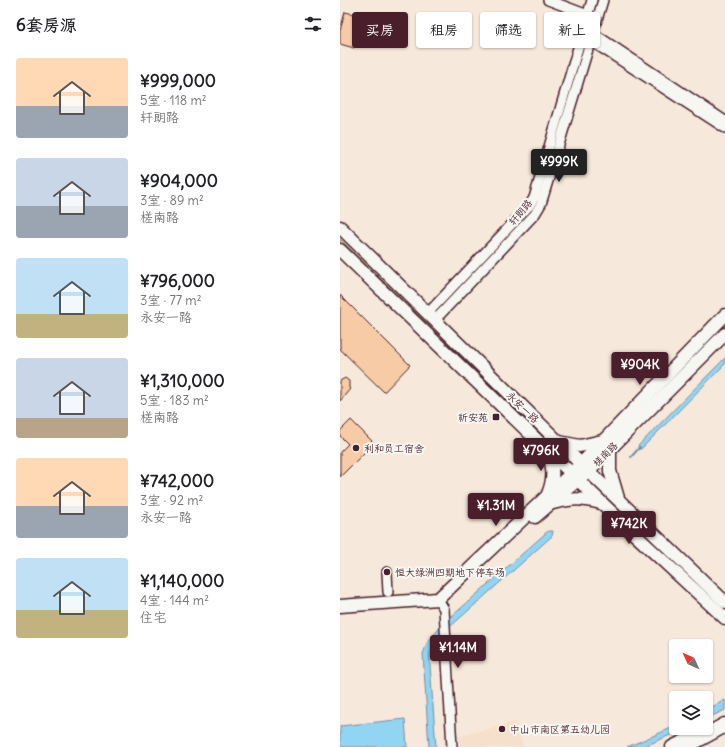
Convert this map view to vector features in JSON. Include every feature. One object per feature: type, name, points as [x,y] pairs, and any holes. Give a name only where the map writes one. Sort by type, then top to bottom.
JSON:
[{"type":"highway","points":[[685,747],[725,725]]},
{"type":"highway","points":[[697,747],[725,731]]},
{"type":"main road","name":"永安一路","points":[[340,227],[665,545],[709,594],[725,618]]},
{"type":"main road","name":"永安一路","points":[[340,250],[632,532],[709,594],[725,602]]},
{"type":"main road","name":"槎南路","points":[[607,445],[725,315]]},
{"type":"main road","name":"槎南路","points":[[438,599],[574,477],[725,334]]},
{"type":"main road","points":[[559,442],[580,446],[607,445],[610,471],[619,500]]},
{"type":"main road","points":[[546,449],[550,459],[553,477],[550,499],[584,499],[601,503]]},
{"type":"main road","points":[[632,532],[650,553],[725,627]]},
{"type":"main road","points":[[665,545],[725,593]]},
{"type":"main road","points":[[340,606],[438,599]]},
{"type":"main road","points":[[672,747],[725,720]]},
{"type":"street","points":[[548,0],[580,12]]},
{"type":"street","name":"轩朗路","points":[[589,12],[592,0]]},
{"type":"street","name":"轩朗路","points":[[599,12],[603,0]]},
{"type":"street","points":[[600,38],[725,120]]},
{"type":"street","points":[[600,38],[725,128]]},
{"type":"street","name":"轩朗路","points":[[431,317],[529,206],[534,198],[578,48]]},
{"type":"street","name":"轩朗路","points":[[431,317],[535,214],[542,204],[589,48]]},
{"type":"street","points":[[387,572],[388,592]]},
{"type":"street","points":[[438,599],[446,747]]},
{"type":"street","points":[[438,599],[444,609],[452,747]]},
{"type":"shaded area","name":"中山市南区第五幼儿园","points":[[515,722],[524,747],[460,747],[459,736]]},
{"type":"green space","points":[[340,239],[568,461],[565,464],[340,245]]},
{"type":"water","points":[[725,358],[725,364],[641,449],[638,449],[638,446]]},
{"type":"water","points":[[548,531],[553,531],[552,536],[451,626],[430,654],[436,747],[429,747],[423,654],[427,643],[442,625]]},
{"type":"water","points":[[725,700],[725,710],[713,716],[713,706]]},
{"type":"water","points":[[405,719],[407,747],[340,747],[340,726]]},
{"type":"water","points":[[669,729],[670,735],[643,747],[627,747]]},
{"type":"building","points":[[345,12],[352,14],[352,47],[340,44],[340,31]]},
{"type":"building","points":[[340,295],[410,365],[384,392],[340,349]]},
{"type":"building","points":[[345,378],[349,381],[350,389],[340,401],[340,381]]},
{"type":"building","name":"利和员工宿舍","points":[[351,420],[374,443],[340,477],[340,452],[348,444],[340,436],[340,431]]},
{"type":"waterway","points":[[631,457],[640,447]]},
{"type":"place","name":"祈安苑","points":[[496,417]]},
{"type":"place","name":"利和员工宿舍","points":[[356,448]]},
{"type":"place","name":"恒大绿洲四期地下停车场","points":[[387,572]]},
{"type":"place","name":"中山市南区第五幼儿园","points":[[502,729]]}]
